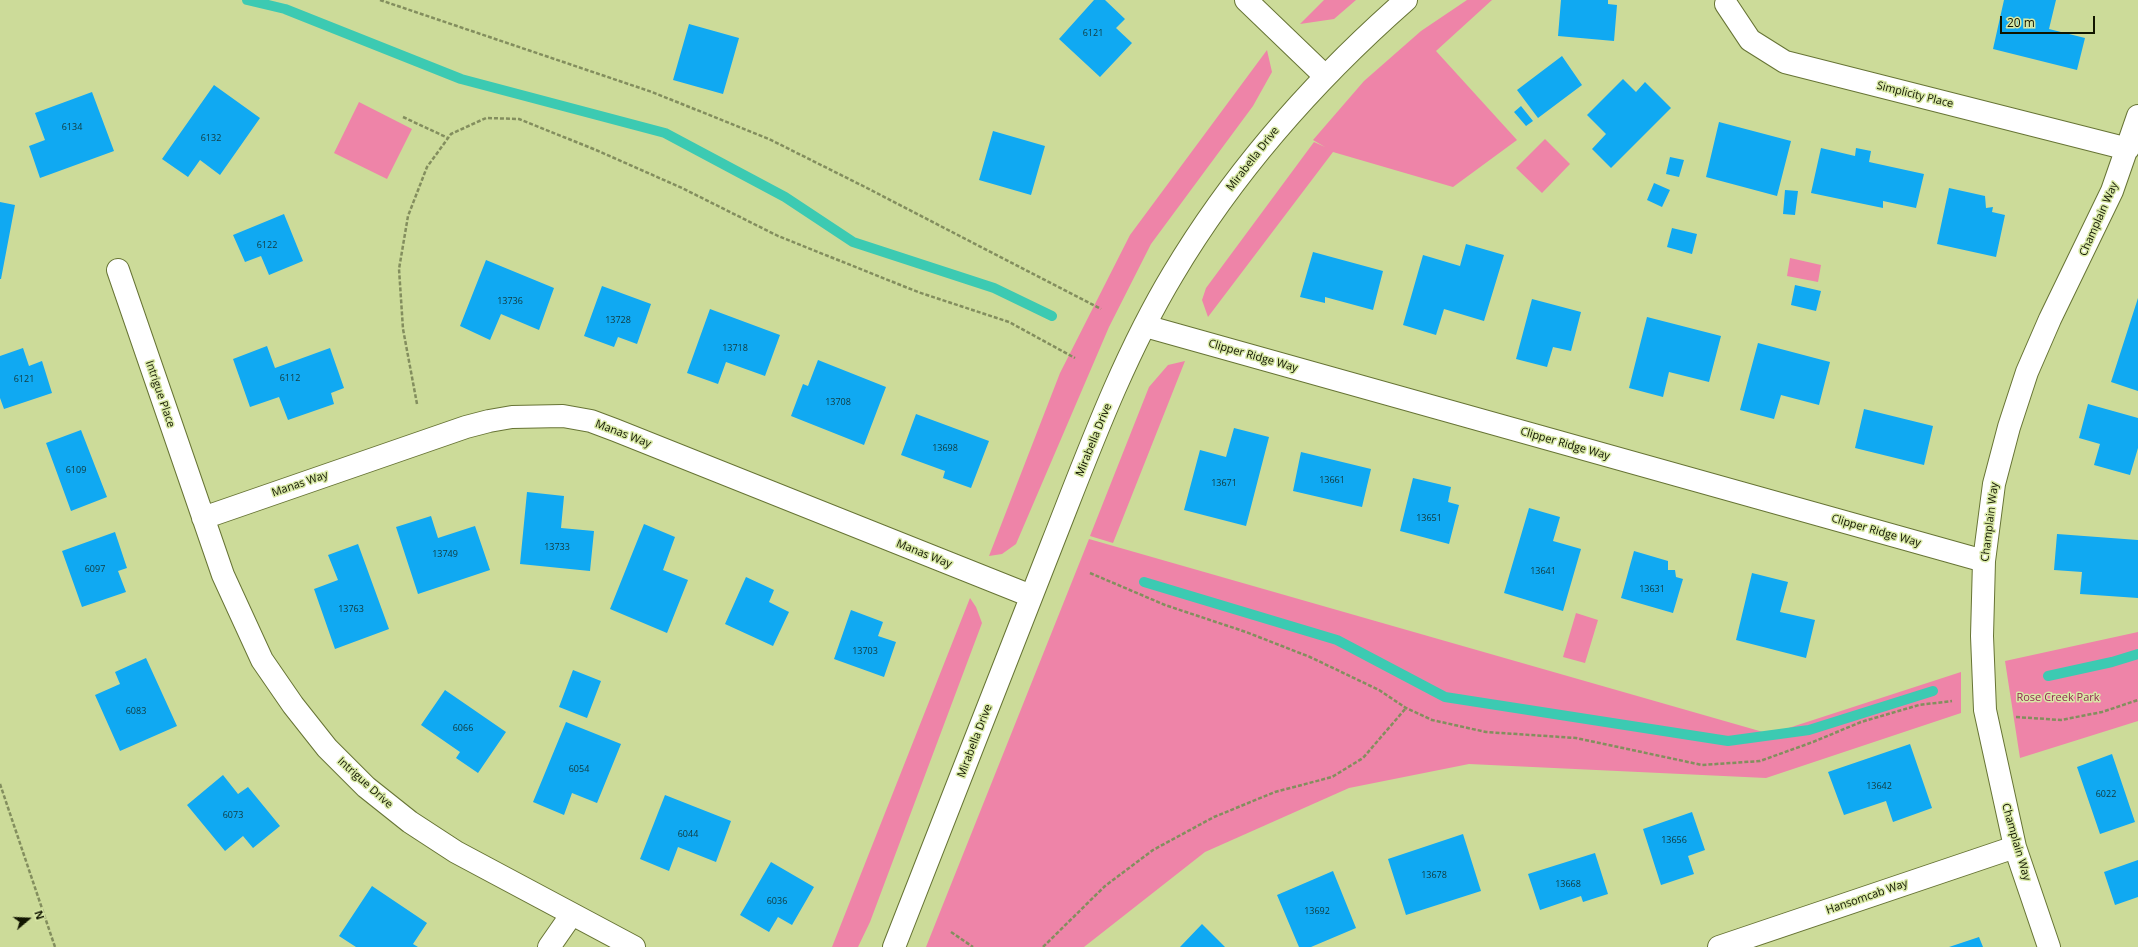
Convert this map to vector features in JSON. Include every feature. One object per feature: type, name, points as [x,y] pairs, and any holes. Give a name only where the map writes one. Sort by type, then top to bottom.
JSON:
[{"type":"street","points":[[1246,0],[1325,76]]},
{"type":"street","name":"Mirabella Drive","points":[[894,947],[1031,596],[1117,381],[1171,276],[1232,185],[1262,147],[1325,76],[1364,37],[1406,0]]},
{"type":"street","name":"Simplicity Place","points":[[1726,4],[1750,40],[1785,62],[2128,149]]},
{"type":"street","name":"Champlain Way","points":[[2049,947],[2015,847],[1986,710],[1982,636],[1984,561],[1994,484],[2009,427],[2027,372],[2050,319],[2112,191],[2128,149],[2138,116]]},
{"type":"street","name":"Intrigue Place","points":[[118,270],[202,518]]},
{"type":"street","name":"Clipper Ridge Way","points":[[1145,326],[1984,561]]},
{"type":"street","name":"Manas Way","points":[[202,518],[466,427],[512,417],[563,416],[591,421],[615,430],[1031,596]]},
{"type":"street","name":"Intrigue Drive","points":[[202,518],[223,575],[262,660],[293,705],[327,748],[366,787],[410,822],[456,852],[634,947]]},
{"type":"street","name":"Hansomcab Way","points":[[1718,947],[2015,847]]},
{"type":"street","points":[[549,947],[572,914]]},
{"type":"path","points":[[380,0],[652,92],[769,139],[1101,309]]},
{"type":"path","points":[[403,117],[448,138]]},
{"type":"path","points":[[417,404],[403,329],[399,269],[408,216],[427,167],[451,134],[486,118],[519,119],[682,188],[778,236],[918,292],[1009,322],[1075,358]]},
{"type":"path","points":[[1090,573],[1165,605],[1246,632],[1310,657],[1379,690],[1406,708],[1432,720],[1486,732],[1576,738],[1702,765],[1760,761],[1813,742],[1861,722],[1919,705],[1952,701]]},
{"type":"path","points":[[2011,717],[2060,720],[2102,712],[2138,700]]},
{"type":"path","points":[[1043,947],[1105,886],[1153,850],[1214,817],[1275,792],[1332,777],[1362,758],[1406,708]]},
{"type":"path","points":[[0,784],[55,947]]},
{"type":"path","points":[[951,932],[973,947]]},
{"type":"green space","points":[[1324,0],[1356,0],[1334,19],[1300,24]]},
{"type":"green space","points":[[1467,0],[1492,0],[1436,51],[1517,140],[1453,187],[1333,152],[1208,317],[1202,300],[1206,288],[1314,142],[1325,147],[1313,140],[1364,81],[1421,31]]},
{"type":"green space","points":[[1267,50],[1272,72],[1253,106],[1151,244],[1109,327],[1016,544],[1002,554],[989,556],[1060,373],[1130,235]]},
{"type":"green space","points":[[359,102],[412,129],[387,179],[334,153]]},
{"type":"green space","points":[[1545,139],[1570,164],[1542,193],[1516,168]]},
{"type":"green space","points":[[1790,258],[1821,265],[1818,282],[1787,276]]},
{"type":"green space","points":[[1185,361],[1113,543],[1090,536],[1149,387],[1168,365]]},
{"type":"green space","points":[[1089,539],[1770,734],[1961,672],[1961,713],[1766,778],[1469,764],[1349,788],[1205,852],[1084,947],[926,947]]},
{"type":"green space","points":[[970,598],[976,607],[982,623],[870,922],[858,947],[832,947]]},
{"type":"green space","points":[[1576,613],[1598,620],[1585,663],[1563,657]]},
{"type":"green space","name":"Rose Creek Park","points":[[2138,632],[2138,721],[2020,758],[2005,661]]},
{"type":"building","points":[[1094,0],[1105,0],[1125,19],[1116,28],[1132,43],[1100,77],[1059,39]]},
{"type":"building","points":[[1561,0],[1608,0],[1608,4],[1617,5],[1614,41],[1558,36]]},
{"type":"building","points":[[2004,0],[2056,0],[2049,29],[2085,38],[2077,70],[1993,49]]},
{"type":"building","points":[[689,24],[739,38],[723,94],[673,80]]},
{"type":"building","points":[[1562,56],[1582,85],[1538,118],[1517,90]]},
{"type":"building","points":[[1623,79],[1636,92],[1645,82],[1671,108],[1611,168],[1592,149],[1606,134],[1587,115]]},
{"type":"building","points":[[214,85],[260,118],[220,175],[200,160],[188,177],[162,159]]},
{"type":"building","points":[[92,92],[114,151],[40,178],[29,146],[45,140],[35,113]]},
{"type":"building","points":[[1521,106],[1533,121],[1526,126],[1514,112]]},
{"type":"building","points":[[1719,122],[1791,141],[1777,196],[1706,177]]},
{"type":"building","points":[[993,131],[1045,146],[1031,195],[979,180]]},
{"type":"building","points":[[1821,148],[1855,156],[1856,148],[1871,151],[1869,162],[1924,174],[1916,208],[1883,201],[1883,208],[1811,193]]},
{"type":"building","points":[[1670,157],[1684,160],[1679,177],[1666,174]]},
{"type":"building","points":[[1654,183],[1670,190],[1662,207],[1647,200]]},
{"type":"building","points":[[1949,188],[1985,196],[1986,208],[1993,207],[1992,212],[2005,215],[1996,257],[1937,244]]},
{"type":"building","points":[[1785,190],[1798,191],[1795,215],[1783,214]]},
{"type":"building","points":[[0,202],[15,205],[1,279],[0,279]]},
{"type":"building","points":[[284,214],[303,261],[269,275],[261,256],[245,262],[233,235]]},
{"type":"building","points":[[1672,228],[1697,234],[1692,254],[1667,247]]},
{"type":"building","points":[[1466,244],[1504,255],[1484,321],[1444,309],[1436,335],[1403,325],[1423,255],[1460,266]]},
{"type":"building","points":[[1313,252],[1383,271],[1373,310],[1325,297],[1325,303],[1300,297]]},
{"type":"building","points":[[486,260],[554,288],[539,330],[501,314],[490,340],[460,326]]},
{"type":"building","points":[[1795,285],[1821,291],[1816,311],[1791,305]]},
{"type":"building","points":[[602,286],[651,304],[637,344],[618,337],[614,347],[584,336]]},
{"type":"building","points":[[2138,298],[2138,391],[2111,382]]},
{"type":"building","points":[[1532,299],[1581,312],[1571,351],[1553,347],[1547,367],[1516,359]]},
{"type":"building","points":[[710,309],[780,335],[765,376],[726,362],[718,384],[687,373]]},
{"type":"building","points":[[1647,317],[1721,336],[1709,382],[1669,372],[1663,397],[1629,388]]},
{"type":"building","points":[[1758,343],[1830,362],[1819,405],[1781,395],[1774,419],[1740,410]]},
{"type":"building","points":[[267,346],[275,368],[330,348],[344,388],[331,393],[334,404],[288,420],[279,397],[250,407],[233,359]]},
{"type":"building","points":[[23,348],[29,366],[42,361],[52,393],[4,409],[0,398],[0,356]]},
{"type":"building","points":[[818,360],[886,387],[864,445],[791,416],[803,384],[808,386]]},
{"type":"building","points":[[2088,404],[2138,418],[2138,448],[2130,475],[2094,465],[2100,444],[2079,438]]},
{"type":"building","points":[[1864,409],[1933,426],[1924,465],[1855,448]]},
{"type":"building","points":[[916,414],[989,441],[971,488],[943,478],[945,471],[901,455]]},
{"type":"building","points":[[1234,428],[1269,437],[1246,526],[1184,510],[1200,450],[1226,457]]},
{"type":"building","points":[[81,430],[107,497],[71,511],[46,443]]},
{"type":"building","points":[[1301,452],[1371,469],[1362,507],[1293,491]]},
{"type":"building","points":[[1413,478],[1451,487],[1448,502],[1459,505],[1449,544],[1400,531]]},
{"type":"building","points":[[527,492],[564,496],[561,528],[594,531],[590,571],[520,564]]},
{"type":"building","points":[[1529,508],[1560,517],[1553,541],[1581,549],[1563,611],[1504,593]]},
{"type":"building","points":[[431,516],[438,538],[475,526],[490,570],[418,594],[396,527]]},
{"type":"building","points":[[644,524],[675,537],[663,570],[688,580],[667,633],[610,609]]},
{"type":"building","points":[[115,532],[127,568],[118,571],[126,592],[82,607],[62,551]]},
{"type":"building","points":[[2057,534],[2138,540],[2138,598],[2080,594],[2082,572],[2054,570]]},
{"type":"building","points":[[358,544],[389,629],[335,649],[314,589],[338,580],[328,555]]},
{"type":"building","points":[[1634,551],[1668,561],[1668,570],[1675,570],[1676,577],[1683,579],[1673,613],[1621,598]]},
{"type":"building","points":[[1752,573],[1788,582],[1780,612],[1815,620],[1806,658],[1736,640]]},
{"type":"building","points":[[746,577],[774,590],[769,602],[789,612],[773,646],[725,624]]},
{"type":"building","points":[[851,610],[883,622],[878,636],[896,642],[884,677],[834,659]]},
{"type":"building","points":[[146,658],[177,726],[120,751],[95,695],[120,684],[115,672]]},
{"type":"building","points":[[573,670],[601,681],[587,718],[559,707]]},
{"type":"building","points":[[445,690],[506,732],[478,773],[456,758],[460,752],[421,725]]},
{"type":"building","points":[[566,722],[621,744],[597,803],[572,793],[564,815],[533,802]]},
{"type":"building","points":[[1910,744],[1932,808],[1893,822],[1886,801],[1844,815],[1828,772]]},
{"type":"building","points":[[2112,754],[2135,822],[2100,834],[2077,767]]},
{"type":"building","points":[[223,775],[238,794],[248,787],[280,826],[253,848],[243,836],[225,851],[187,805]]},
{"type":"building","points":[[665,795],[731,821],[716,862],[678,847],[669,871],[640,859]]},
{"type":"building","points":[[1692,812],[1705,850],[1688,856],[1694,874],[1661,885],[1643,829]]},
{"type":"building","points":[[1463,834],[1481,891],[1406,915],[1388,859]]},
{"type":"building","points":[[1595,853],[1608,894],[1583,902],[1581,896],[1540,910],[1528,874]]},
{"type":"building","points":[[2138,860],[2138,897],[2115,905],[2104,872]]},
{"type":"building","points":[[771,862],[814,887],[792,925],[778,917],[769,932],[740,915]]},
{"type":"building","points":[[1333,871],[1356,928],[1311,947],[1299,947],[1277,895]]},
{"type":"building","points":[[372,886],[427,923],[413,944],[418,947],[356,947],[339,936]]},
{"type":"building","points":[[1202,924],[1225,947],[1180,947]]},
{"type":"building","points":[[1979,937],[1983,947],[1949,947]]},
{"type":"waterway","points":[[247,0],[285,9],[461,79],[665,133],[785,197],[853,242],[994,288],[1052,316]]},
{"type":"waterway","points":[[1144,582],[1337,640],[1445,697],[1728,741],[1809,730],[1933,691]]},
{"type":"waterway","points":[[2048,676],[2112,662],[2138,654]]}]
